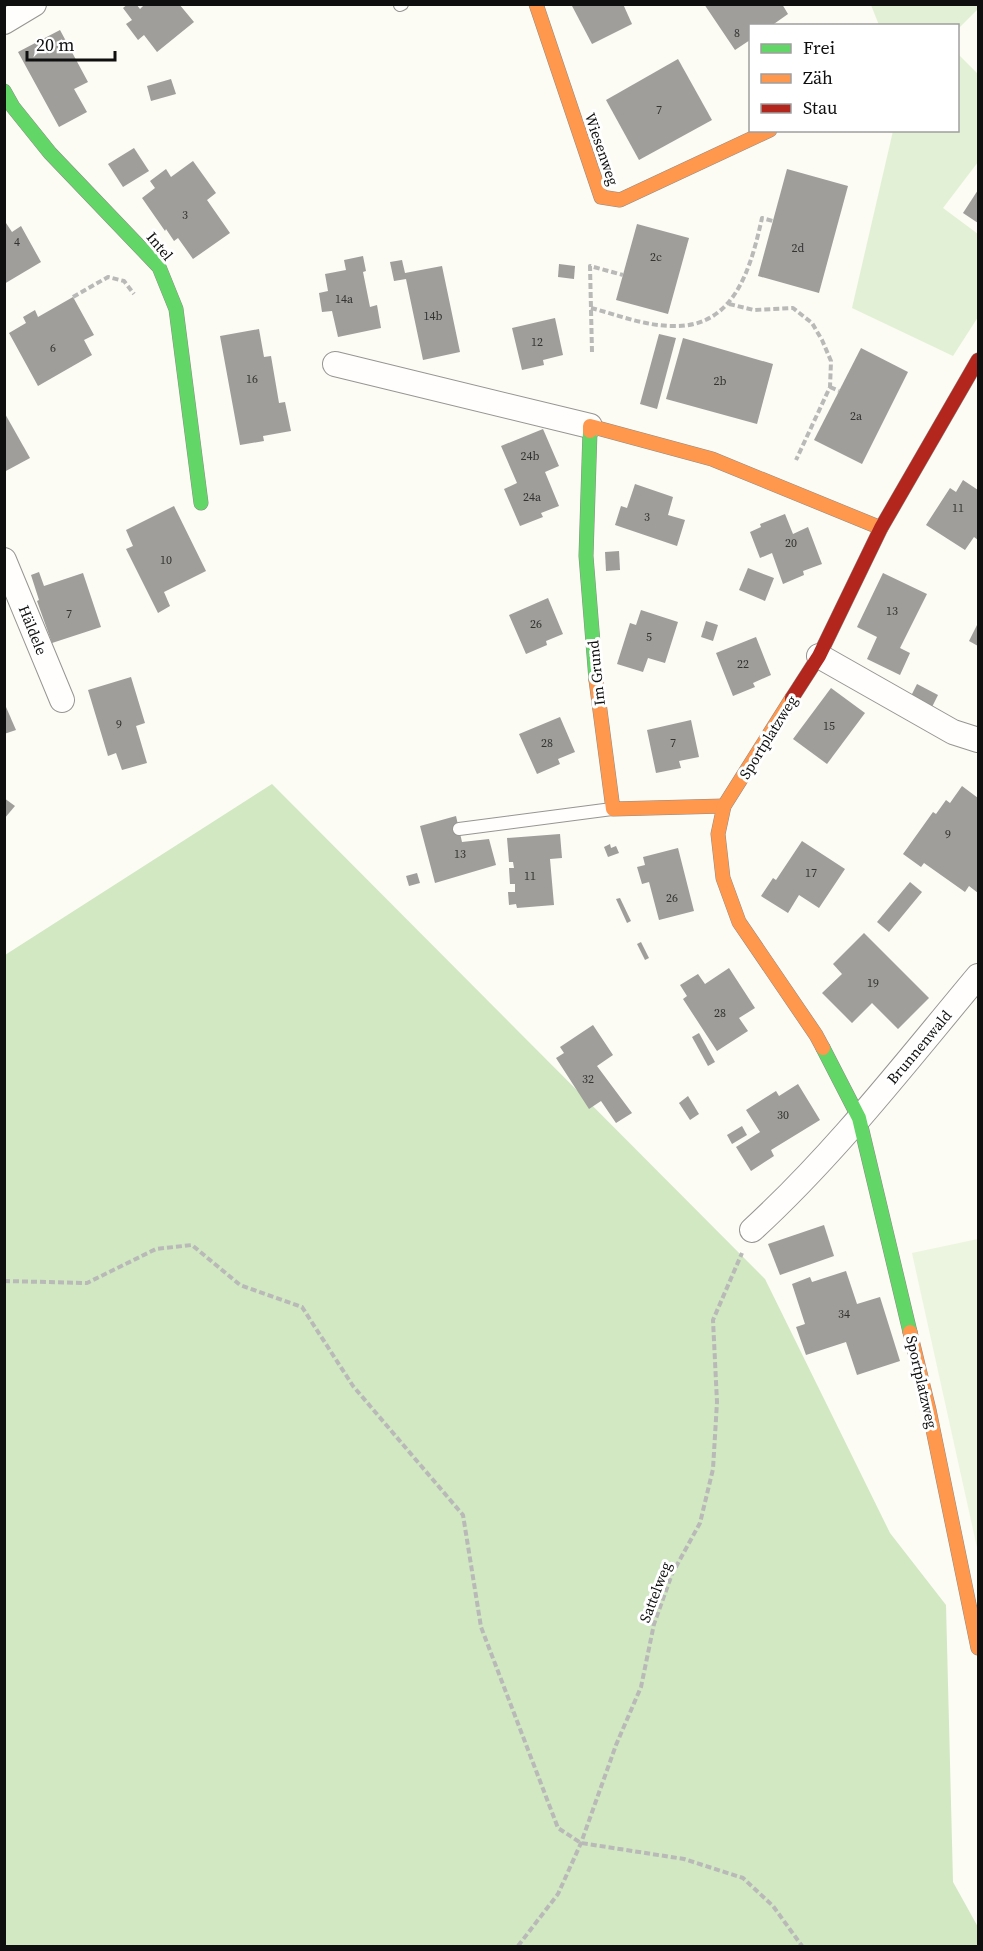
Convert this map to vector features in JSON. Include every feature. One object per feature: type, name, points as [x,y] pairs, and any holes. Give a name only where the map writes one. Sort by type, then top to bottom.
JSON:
[{"type":"street","points":[[4,22],[34,4]]},
{"type":"street","name":"Wiesenweg","points":[[536,4],[601,197],[620,200],[766,132]]},
{"type":"street","name":"Intel","points":[[4,91],[13,107],[50,153],[159,267],[176,309],[201,503]]},
{"type":"street","name":"Sportplatzweg","points":[[978,360],[881,528],[819,656],[724,806],[718,834],[723,878],[739,922],[816,1035],[859,1118],[929,1410],[978,1648]]},
{"type":"street","points":[[335,364],[590,426],[712,459],[881,528]]},
{"type":"street","name":"Im Grund","points":[[590,426],[586,556],[595,673],[613,808]]},
{"type":"street","name":"Häldele","points":[[4,560],[62,700]]},
{"type":"street","points":[[819,656],[953,732],[978,740]]},
{"type":"street","points":[[613,808],[724,806]]},
{"type":"street","name":"Brunnenwald","points":[[859,1118],[978,976]]},
{"type":"street","points":[[752,1230],[785,1199],[859,1118]]},
{"type":"lane","points":[[459,829],[613,808]]},
{"type":"path","points":[[591,308],[647,323],[673,327],[686,326],[708,319],[729,304],[739,290],[754,251],[762,218],[773,221]]},
{"type":"path","points":[[592,352],[590,266],[623,275]]},
{"type":"path","points":[[73,297],[108,277],[124,281],[136,296]]},
{"type":"path","points":[[729,304],[754,310],[794,308],[812,323],[831,361],[830,387],[783,488]]},
{"type":"path","points":[[830,387],[839,391]]},
{"type":"path","name":"Sattelweg","points":[[518,1947],[558,1894],[582,1843],[616,1745],[641,1687],[654,1624],[672,1574],[699,1523],[713,1469],[717,1402],[713,1320],[752,1230]]},
{"type":"path","points":[[4,1281],[87,1283],[156,1249],[192,1245],[240,1285],[302,1307],[353,1386],[463,1515],[481,1627],[558,1828],[582,1843],[684,1859],[743,1878],[773,1906],[802,1947]]},
{"type":"green space","points":[[978,4],[978,9],[959,28],[959,24],[879,24],[871,5]]},
{"type":"green space","points":[[959,55],[978,74],[978,162],[943,208],[978,234],[978,317],[953,356],[852,308],[893,132],[959,132]]},
{"type":"green space","points":[[272,784],[765,1279],[890,1533],[946,1605],[953,1882],[978,1927],[978,1946],[5,1946],[5,955]]},
{"type":"green space","points":[[978,1239],[978,1552],[912,1253]]},
{"type":"building","points":[[128,4],[136,4],[140,9],[145,4],[179,4],[194,22],[157,52],[144,35],[138,40],[126,24],[132,20],[123,8]]},
{"type":"building","points":[[571,4],[623,4],[632,24],[592,44]]},
{"type":"building","points":[[704,4],[782,4],[788,14],[774,24],[749,24],[749,41],[735,50]]},
{"type":"building","points":[[60,30],[88,82],[74,89],[87,112],[59,127],[18,52]]},
{"type":"building","points":[[678,59],[712,120],[639,160],[606,100]]},
{"type":"building","points":[[171,79],[176,94],[151,101],[147,86]]},
{"type":"building","points":[[134,148],[149,171],[123,187],[108,164]]},
{"type":"building","points":[[193,161],[216,193],[207,200],[230,233],[193,259],[178,238],[174,241],[166,229],[165,231],[142,198],[155,188],[150,181],[166,169],[171,177]]},
{"type":"building","points":[[787,169],[848,186],[819,293],[758,276]]},
{"type":"building","points":[[978,190],[978,223],[963,213]]},
{"type":"building","points":[[4,220],[12,232],[21,226],[41,262],[4,284]]},
{"type":"building","points":[[637,224],[689,238],[668,314],[616,300]]},
{"type":"building","points":[[363,256],[366,271],[363,272],[370,307],[377,305],[381,328],[338,337],[332,311],[322,312],[319,293],[328,291],[325,274],[346,270],[344,260]]},
{"type":"building","points":[[402,260],[405,273],[442,266],[460,352],[423,360],[406,279],[394,281],[390,262]]},
{"type":"building","points":[[559,264],[575,266],[574,279],[558,277]]},
{"type":"building","points":[[73,297],[94,335],[84,340],[92,355],[38,386],[9,333],[26,323],[23,317],[35,310],[38,317]]},
{"type":"building","points":[[555,318],[563,355],[543,360],[544,365],[522,370],[512,328]]},
{"type":"building","points":[[259,329],[264,357],[271,356],[279,403],[285,402],[291,431],[263,436],[264,441],[240,445],[220,336]]},
{"type":"building","points":[[659,334],[676,338],[657,409],[640,404]]},
{"type":"building","points":[[683,338],[773,364],[757,424],[666,399]]},
{"type":"building","points":[[861,348],[908,372],[862,464],[814,440]]},
{"type":"building","points":[[4,412],[30,458],[4,472]]},
{"type":"building","points":[[543,429],[559,466],[545,472],[559,506],[541,513],[543,517],[520,526],[504,489],[517,483],[501,446]]},
{"type":"building","points":[[963,480],[978,490],[978,540],[974,537],[965,550],[926,525],[950,488],[956,492]]},
{"type":"building","points":[[635,484],[673,497],[668,515],[685,520],[677,546],[615,525],[621,506],[627,508]]},
{"type":"building","points":[[174,506],[206,571],[164,592],[170,606],[158,613],[126,549],[133,546],[126,530]]},
{"type":"building","points":[[785,514],[793,534],[808,527],[822,564],[803,571],[804,575],[783,584],[772,553],[760,558],[750,532],[761,527],[760,524]]},
{"type":"building","points":[[619,551],[620,570],[606,571],[605,552]]},
{"type":"building","points":[[748,568],[774,578],[765,601],[739,590]]},
{"type":"building","points":[[39,572],[44,586],[83,573],[101,627],[52,643],[37,601],[39,600],[31,575]]},
{"type":"building","points":[[883,573],[927,594],[900,648],[910,653],[900,675],[867,659],[877,637],[857,627]]},
{"type":"building","points":[[548,598],[563,634],[546,641],[547,645],[526,654],[509,615]]},
{"type":"building","points":[[641,610],[678,622],[665,663],[648,658],[643,672],[617,664],[630,623],[636,625]]},
{"type":"building","points":[[706,621],[718,625],[713,641],[701,637]]},
{"type":"building","points":[[978,623],[978,646],[969,641]]},
{"type":"building","points":[[756,637],[771,675],[753,683],[755,687],[733,696],[716,653]]},
{"type":"building","points":[[131,677],[145,723],[136,726],[147,763],[122,770],[116,753],[108,756],[88,690]]},
{"type":"building","points":[[917,684],[938,695],[932,707],[911,696]]},
{"type":"building","points":[[831,688],[865,713],[827,764],[793,739]]},
{"type":"building","points":[[4,707],[16,730],[4,734]]},
{"type":"building","points":[[560,717],[575,752],[558,759],[560,764],[537,774],[519,734]]},
{"type":"building","points":[[691,720],[699,757],[679,761],[681,768],[656,773],[647,730]]},
{"type":"building","points":[[962,786],[978,798],[978,893],[969,886],[965,892],[924,863],[921,867],[903,854],[933,812],[936,814],[946,800],[950,803]]},
{"type":"building","points":[[4,798],[15,806],[4,819]]},
{"type":"building","points":[[456,816],[462,842],[489,839],[496,865],[435,883],[420,826]]},
{"type":"building","points":[[560,834],[562,858],[550,859],[554,905],[517,908],[516,904],[509,905],[508,892],[515,892],[515,884],[510,884],[509,868],[514,868],[513,862],[509,862],[507,838]]},
{"type":"building","points":[[802,841],[845,869],[819,908],[799,895],[788,913],[761,896],[773,878],[776,880]]},
{"type":"building","points":[[610,844],[611,848],[616,846],[619,853],[608,857],[604,847]]},
{"type":"building","points":[[678,848],[694,911],[659,920],[649,882],[642,884],[637,867],[645,865],[643,857]]},
{"type":"building","points":[[417,873],[420,883],[409,886],[406,876]]},
{"type":"building","points":[[910,882],[922,892],[889,932],[877,922]]},
{"type":"building","points":[[620,898],[631,921],[627,923],[616,899]]},
{"type":"building","points":[[864,933],[929,998],[898,1029],[872,1003],[852,1023],[822,993],[842,974],[833,964]]},
{"type":"building","points":[[641,942],[649,958],[645,960],[637,944]]},
{"type":"building","points":[[729,968],[755,1008],[739,1018],[748,1031],[717,1051],[683,999],[687,996],[680,985],[698,974],[705,984]]},
{"type":"building","points":[[593,1025],[613,1055],[597,1066],[632,1113],[616,1123],[601,1101],[589,1109],[556,1058],[564,1053],[560,1047]]},
{"type":"building","points":[[699,1033],[715,1062],[708,1066],[692,1037]]},
{"type":"building","points":[[798,1084],[820,1120],[771,1150],[774,1156],[751,1171],[736,1147],[760,1132],[746,1110],[776,1091],[779,1096]]},
{"type":"building","points":[[688,1096],[699,1114],[690,1120],[679,1103]]},
{"type":"building","points":[[742,1126],[747,1135],[732,1144],[727,1135]]},
{"type":"building","points":[[824,1225],[834,1256],[780,1275],[768,1244]]},
{"type":"building","points":[[846,1271],[857,1304],[880,1297],[900,1361],[857,1375],[846,1342],[806,1355],[796,1327],[805,1324],[792,1284],[810,1277],[812,1282]]},
{"type":"traffic: fast","points":[[4,91],[13,107],[50,153],[159,267],[176,309],[201,503]]},
{"type":"traffic: fast","points":[[590,431],[586,556],[596,680]]},
{"type":"traffic: fast","points":[[823,1048],[859,1118],[910,1332]]},
{"type":"traffic: slow","points":[[536,4],[601,197],[620,200],[766,132]]},
{"type":"traffic: slow","points":[[590,431],[590,426],[712,459],[881,528]]},
{"type":"traffic: slow","points":[[596,680],[613,809],[724,806]]},
{"type":"traffic: slow","points":[[792,698],[724,806],[718,834],[723,878],[739,922],[823,1048]]},
{"type":"traffic: slow","points":[[910,1332],[929,1410],[978,1648]]},
{"type":"traffic: jam","points":[[792,698],[819,656],[881,528],[978,360]]}]
